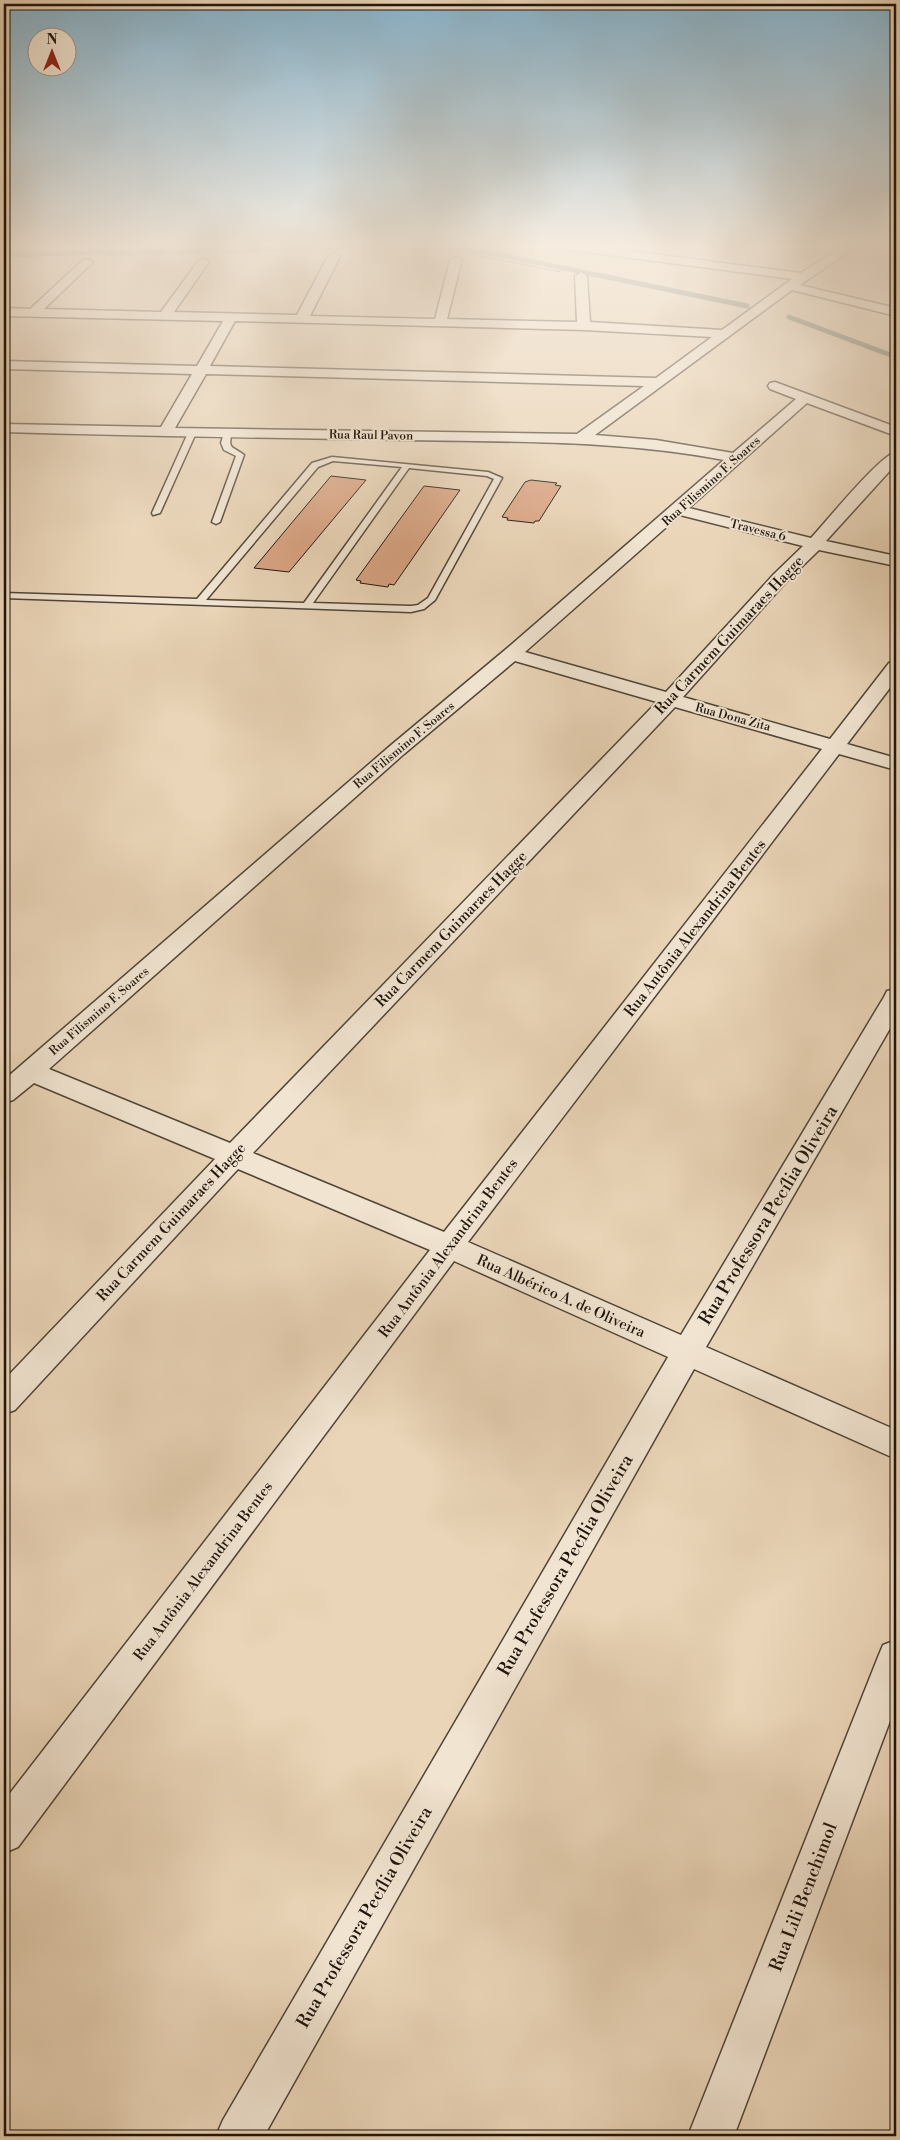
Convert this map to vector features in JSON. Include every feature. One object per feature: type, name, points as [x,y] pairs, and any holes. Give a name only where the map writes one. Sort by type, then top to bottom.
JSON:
[{"type":"street","points":[[165,433],[214,346]]},
{"type":"street","points":[[582,438],[709,346]]},
{"type":"street","points":[[4,365],[660,382]]},
{"type":"street","points":[[775,386],[896,432]]},
{"type":"street","name":"Rua Filismino F. Soares","points":[[4,1094],[806,397]]},
{"type":"street","name":"Rua Raul Pavon","points":[[4,428],[165,433],[582,438],[652,444],[704,451],[736,458]]},
{"type":"street","name":"Rua Carmem Guimaraes Hagge","points":[[4,1401],[234,1156],[670,700],[780,578],[815,544],[873,478],[896,456]]},
{"type":"street","name":"Travessa 6","points":[[678,510],[815,544],[896,561]]},
{"type":"street","name":"Rua Dona Zita","points":[[512,654],[896,764]]},
{"type":"street","name":"Rua Antônia Alexandrina Bentes","points":[[4,1833],[449,1246],[896,667]]},
{"type":"street","name":"Rua Professora Pecília Oliveira","points":[[239,2136],[686,1352],[896,998]]},
{"type":"street","name":"Rua Albérico A. de Oliveira","points":[[30,1071],[449,1246],[896,1445]]},
{"type":"street","name":"Rua Lili Benchimol","points":[[711,2136],[896,1657]]},
{"type":"lane","points":[[156,513],[192,433]]},
{"type":"lane","points":[[216,522],[240,455],[227,448],[225,443],[228,434]]},
{"type":"lane","points":[[4,596],[412,609],[421,607],[431,600],[498,478],[488,474],[342,459],[332,459],[315,465],[200,602]]},
{"type":"lane","points":[[307,605],[406,466]]},
{"type":"building","points":[[331,476],[366,480],[289,572],[254,568]]},
{"type":"building","points":[[531,480],[557,483],[555,485],[561,486],[539,521],[534,523],[507,520],[508,518],[502,517],[525,482]]},
{"type":"building","points":[[424,486],[460,490],[394,585],[389,584],[388,587],[360,583],[361,581],[356,580]]},
{"type":"waterway","points":[[866,346],[896,357]]}]
